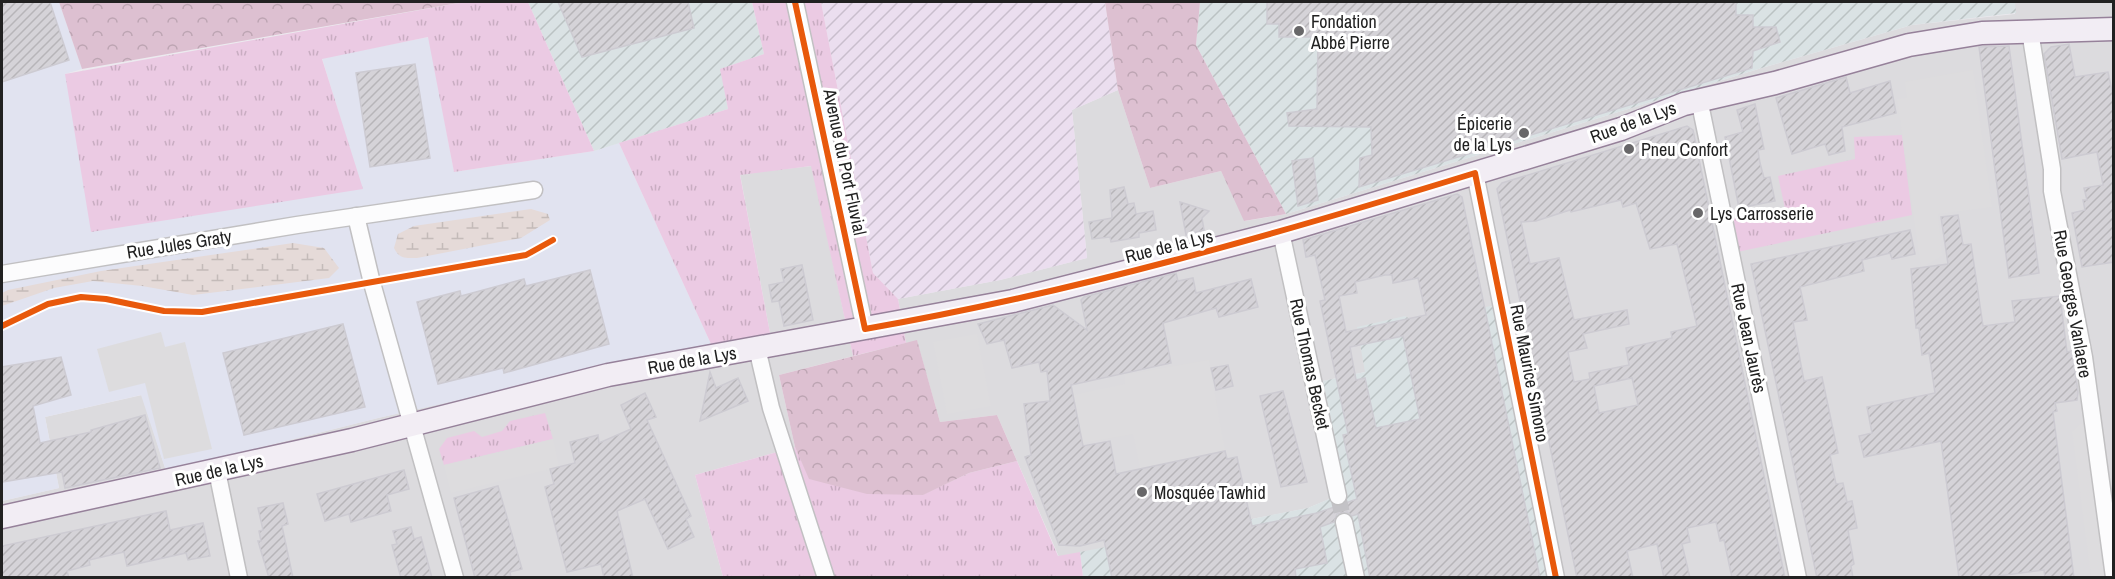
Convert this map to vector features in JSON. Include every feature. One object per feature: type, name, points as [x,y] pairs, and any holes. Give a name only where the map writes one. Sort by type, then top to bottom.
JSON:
[{"type":"main road","name":"Rue de la Lys","points":[[2,517],[412,426],[608,375],[1013,301],[1281,232],[1621,129],[1699,99],[1769,85],[1909,45],[1982,33],[2114,29]]},
{"type":"street","name":"Avenue du Port Fluvial","points":[[795,2],[865,329]]},
{"type":"street","name":"Rue Georges Vanlaere","points":[[2030,31],[2052,169],[2052,191],[2087,378],[2114,577]]},
{"type":"street","name":"Rue Jean Jaurès","points":[[1699,99],[1798,578]]},
{"type":"street","name":"Rue Maurice Simono","points":[[1475,174],[1556,578]]},
{"type":"street","name":"Rue Jules Graty","points":[[2,274],[356,216],[534,190]]},
{"type":"street","points":[[356,216],[455,578]]},
{"type":"street","name":"Rue Thomas Becket","points":[[1281,232],[1338,496]]},
{"type":"street","points":[[757,348],[771,408],[826,578]]},
{"type":"street","points":[[217,471],[239,578]]},
{"type":"street","points":[[1344,522],[1356,578]]},
{"type":"shaded area","points":[[2,2],[59,2],[82,69],[65,74],[362,189],[322,58],[429,37],[454,172],[594,151],[619,143],[711,344],[378,418],[166,471],[141,395],[45,417],[59,488],[2,501]]},
{"type":"shaded area","points":[[528,2],[752,2],[764,54],[721,69],[728,109],[594,151]]},
{"type":"shaded area","points":[[821,2],[1105,2],[1118,90],[1072,110],[1087,258],[1000,280],[898,299],[873,273]]},
{"type":"shaded area","points":[[1200,2],[2015,2],[2016,13],[1912,25],[1765,67],[1286,214],[1196,45]]},
{"type":"shaded area","points":[[2015,2],[2113,2],[2113,577],[1548,577],[1494,305],[1365,372],[1323,381],[1346,492],[1308,508],[1059,557],[997,415],[940,422],[917,341],[906,343],[898,299],[1000,280],[1087,258],[1072,110],[1118,90],[1150,188],[1221,171],[1245,221],[1286,214],[1765,67],[1912,25],[2015,14]]},
{"type":"shaded area","points":[[1973,70],[1992,207],[1938,214],[1942,256],[1921,268],[1897,99],[1907,98],[1905,82]]},
{"type":"shaded area","points":[[812,166],[853,356],[779,375],[795,447],[695,475],[723,577],[2,577],[2,501],[59,488],[45,417],[142,395],[166,471],[378,418],[645,357],[770,333],[740,174]]},
{"type":"shaded area","points":[[1495,305],[1548,577],[1083,577],[1080,552],[1308,508],[1345,492],[1323,381],[1365,372],[1357,327],[1405,316],[1415,322]]},
{"type":"shaded area","points":[[161,332],[165,347],[185,342],[212,449],[164,459],[145,383],[109,392],[97,349]]},
{"type":"shaded area","points":[[977,334],[991,406],[947,414],[933,342]]},
{"type":"shaded area","points":[[1209,360],[1225,451],[1140,469],[1133,434],[1082,443],[1073,395],[1125,384],[1124,375]]},
{"type":"shaded area","points":[[2087,418],[2106,577],[2091,577],[2072,431]]},
{"type":"shaded area","points":[[553,439],[559,467],[451,493],[444,465]]},
{"type":"green space","points":[[59,2],[464,2],[82,69]]},
{"type":"green space","points":[[464,2],[528,2],[594,151],[454,172],[428,37],[322,59],[363,189],[91,232],[65,74]]},
{"type":"green space","points":[[752,2],[821,2],[873,273],[898,299],[906,343],[853,356],[811,166],[740,175],[770,333],[711,344],[619,143],[728,109],[720,69],[764,54]]},
{"type":"green space","points":[[1105,2],[1200,2],[1196,45],[1286,214],[1244,221],[1221,171],[1150,188],[1118,90]]},
{"type":"green space","points":[[1902,135],[1912,215],[1737,252],[1733,218],[1785,209],[1778,176],[1855,159],[1854,137]]},
{"type":"green space","points":[[531,209],[548,214],[550,220],[521,238],[417,258],[401,256],[394,248],[398,234],[414,226]]},
{"type":"green space","points":[[293,243],[324,248],[339,268],[329,278],[193,295],[142,286],[93,281],[54,288],[2,306],[2,293],[8,290],[101,271]]},
{"type":"green space","points":[[917,340],[940,422],[997,415],[1017,461],[969,473],[923,495],[867,494],[809,479],[795,447],[779,375]]},
{"type":"green space","points":[[545,413],[553,439],[444,465],[439,449],[447,438],[474,431],[482,437],[502,431],[510,421]]},
{"type":"green space","points":[[795,447],[810,479],[922,495],[969,473],[1017,461],[1058,556],[1080,552],[1083,577],[723,577],[695,475]]},
{"type":"building","points":[[2,2],[50,2],[69,60],[2,82]]},
{"type":"building","points":[[558,2],[688,2],[694,28],[582,57]]},
{"type":"building","points":[[1267,2],[1736,2],[1736,15],[1753,15],[1753,27],[1776,27],[1780,42],[1753,51],[1752,68],[1359,187],[1360,158],[1372,155],[1371,127],[1289,126],[1287,113],[1317,109],[1318,37],[1279,37],[1279,24],[1267,24]]},
{"type":"building","points":[[2069,44],[2075,77],[2108,72],[2114,100],[2114,262],[2082,267],[2072,213],[2085,210],[2083,200],[2087,200],[2084,188],[2103,185],[2097,152],[2062,159],[2044,54],[2051,47]]},
{"type":"building","points":[[2009,46],[2039,273],[2009,278],[1979,47]]},
{"type":"building","points":[[415,64],[430,158],[370,167],[356,73]]},
{"type":"building","points":[[1846,77],[1850,93],[1890,81],[1896,113],[1842,127],[1845,151],[1829,155],[1825,144],[1792,154],[1776,98]]},
{"type":"building","points":[[1755,104],[1764,149],[1758,150],[1760,163],[1764,178],[1770,177],[1775,201],[1739,208],[1725,137],[1743,132],[1737,110]]},
{"type":"building","points":[[1687,126],[1693,130],[1785,578],[1732,578],[1724,540],[1720,541],[1716,522],[1687,528],[1690,542],[1682,544],[1690,578],[1664,578],[1657,544],[1627,551],[1633,578],[1577,578],[1497,189],[1502,183]],"holes":[[[1621,200],[1623,207],[1636,203],[1650,249],[1677,244],[1697,326],[1671,332],[1672,338],[1626,348],[1629,365],[1589,373],[1590,379],[1574,382],[1568,352],[1587,348],[1583,334],[1629,324],[1627,310],[1574,320],[1559,258],[1530,264],[1521,222],[1536,221],[1570,210],[1571,212]],[[1632,378],[1638,405],[1599,413],[1594,386]]]},
{"type":"building","points":[[1313,158],[1318,200],[1298,206],[1292,161]]},
{"type":"building","points":[[1124,187],[1128,204],[1134,203],[1136,214],[1153,211],[1156,230],[1139,233],[1139,237],[1111,242],[1110,237],[1092,239],[1089,222],[1112,218],[1110,190]]},
{"type":"building","points":[[1457,194],[1462,197],[1540,578],[1370,578],[1358,514],[1352,516],[1347,512],[1337,514],[1334,522],[1320,527],[1327,563],[1295,569],[1296,578],[1112,578],[1104,540],[1080,546],[1059,545],[1025,457],[1031,455],[1024,404],[1050,401],[1047,371],[1041,372],[1039,362],[1012,368],[1004,340],[987,344],[978,324],[1053,305],[1087,330],[1081,300],[1084,297],[1176,273],[1178,281],[1193,278],[1196,293],[1251,279],[1258,307],[1219,317],[1216,308],[1163,323],[1171,363],[1071,385],[1083,446],[1110,441],[1116,474],[1225,451],[1227,459],[1237,457],[1252,526],[1317,513],[1357,499],[1343,435],[1348,434],[1320,301],[1325,300],[1315,255],[1306,257],[1303,240]],"holes":[[[1392,275],[1393,283],[1418,278],[1426,315],[1346,332],[1339,296],[1357,293],[1355,282]],[[1403,336],[1420,419],[1376,428],[1365,378],[1356,380],[1350,347]]]},
{"type":"building","points":[[1180,202],[1209,211],[1202,218],[1204,230],[1186,235]]},
{"type":"building","points":[[1958,215],[1963,245],[1971,244],[1983,326],[2015,322],[2012,301],[2060,296],[2067,352],[2072,351],[2078,392],[2077,400],[2055,403],[2057,411],[2053,412],[2074,578],[2045,578],[2044,570],[1984,578],[1959,578],[1941,441],[1864,457],[1859,436],[1872,433],[1867,407],[1935,393],[1929,353],[1922,355],[1919,328],[1916,328],[1911,269],[1948,264],[1941,217]]},
{"type":"building","points":[[1910,230],[1915,254],[1892,259],[1890,253],[1862,260],[1864,271],[1800,287],[1807,320],[1793,322],[1804,381],[1822,377],[1838,453],[1830,455],[1836,484],[1843,483],[1847,502],[1852,501],[1857,528],[1848,530],[1854,564],[1851,566],[1853,578],[1817,578],[1751,264]]},
{"type":"building","points":[[802,265],[813,320],[784,326],[779,301],[772,302],[769,285],[784,282],[781,269]]},
{"type":"building","points":[[590,270],[609,344],[504,373],[503,368],[438,384],[417,302],[460,291],[461,296],[524,279],[526,286]]},
{"type":"building","points":[[343,324],[365,407],[244,435],[223,353]]},
{"type":"building","points":[[61,357],[71,395],[33,406],[40,443],[91,432],[91,430],[145,415],[160,468],[65,488],[62,472],[2,482],[2,367]]},
{"type":"building","points":[[1228,365],[1233,386],[1216,390],[1211,368]]},
{"type":"building","points":[[710,372],[716,388],[738,378],[748,401],[700,421]]},
{"type":"building","points":[[1283,391],[1307,482],[1281,487],[1260,396]]},
{"type":"building","points":[[645,393],[656,417],[647,420],[691,516],[686,519],[694,537],[668,549],[645,499],[617,511],[633,578],[604,578],[601,564],[567,572],[545,487],[554,484],[550,469],[575,463],[570,442],[598,435],[599,443],[631,429],[621,405]]},
{"type":"building","points":[[404,470],[409,489],[387,495],[391,511],[351,522],[349,514],[325,521],[317,494]]},
{"type":"building","points":[[498,486],[522,569],[510,572],[511,578],[475,578],[454,498]]},
{"type":"building","points":[[283,503],[288,524],[282,526],[293,578],[269,578],[258,541],[261,541],[259,531],[263,530],[258,508]]},
{"type":"building","points":[[166,511],[170,530],[203,523],[210,556],[188,560],[186,553],[127,566],[124,552],[89,560],[90,565],[67,571],[69,578],[2,578],[2,546]]},
{"type":"building","points":[[411,527],[414,539],[421,537],[432,578],[401,578],[392,545],[397,544],[393,531]]},
{"type":"tunnel","points":[[1338,496],[1344,522]]},
{"type":"cycle path","points":[[795,2],[865,329],[1019,298],[1172,261],[1475,173],[1556,578]]},
{"type":"cycle path","points":[[2,326],[48,304],[81,297],[106,299],[164,311],[202,312],[526,255],[553,240]]},
{"type":"place","name":"Fondation Abbé Pierre","points":[[1299,31]]},
{"type":"place","name":"Épicerie de la Lys","points":[[1524,133]]},
{"type":"place","name":"Pneu Confort","points":[[1629,149]]},
{"type":"place","name":"Lys Carrosserie","points":[[1698,213]]},
{"type":"place","name":"Mosquée Tawhid","points":[[1142,492]]}]
